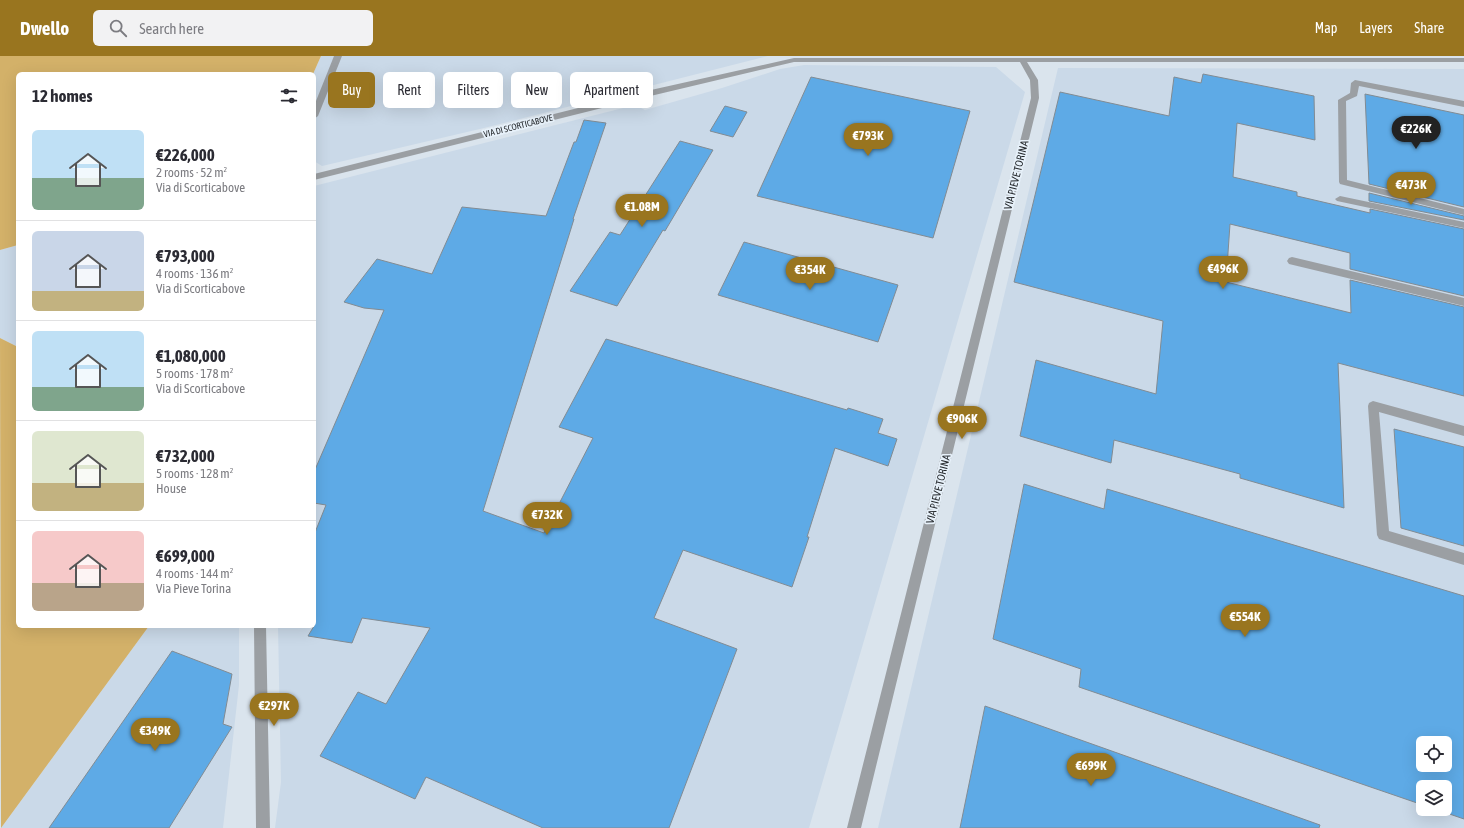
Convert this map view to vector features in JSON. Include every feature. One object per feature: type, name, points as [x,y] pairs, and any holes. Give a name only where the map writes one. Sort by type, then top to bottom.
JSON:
[{"type":"street","points":[[316,111],[338,56]]},
{"type":"street","name":"VIA PIEVE TORINA","points":[[854,828],[1035,98],[1034,80],[1016,59]]},
{"type":"street","name":"VIA DI SCORTICABOVE","points":[[316,176],[642,95],[794,60],[1464,60]]},
{"type":"street","points":[[1464,104],[1355,83],[1354,94],[1342,100],[1344,182],[1464,212]]},
{"type":"street","points":[[1340,199],[1464,225]]},
{"type":"street","points":[[1292,261],[1464,302]]},
{"type":"street","points":[[1464,431],[1373,406],[1383,535],[1464,559]]},
{"type":"street","points":[[260,628],[263,828]]},
{"type":"shaded area","points":[[0,56],[321,56],[314,72],[16,72],[16,246],[0,250]]},
{"type":"shaded area","points":[[321,56],[768,56],[653,85],[653,72],[570,72],[570,106],[322,166],[316,162],[316,72],[314,72]]},
{"type":"shaded area","points":[[804,65],[996,67],[1025,92],[809,828],[275,828],[281,782],[278,628],[316,628],[316,185],[623,108],[641,108],[645,110],[722,88],[780,69]]},
{"type":"shaded area","points":[[1058,68],[1464,69],[1464,828],[878,828]]},
{"type":"shaded area","points":[[16,246],[16,346],[0,338],[0,250]]},
{"type":"shaded area","points":[[0,338],[16,346],[16,628],[148,628],[1,828]]},
{"type":"shaded area","points":[[148,628],[239,628],[239,685],[223,828],[1,828]]},
{"type":"building","points":[[1203,74],[1314,96],[1315,140],[1237,123],[1233,177],[1297,192],[1297,196],[1370,213],[1370,209],[1464,229],[1464,296],[1350,269],[1350,253],[1230,224],[1226,282],[1351,313],[1350,280],[1464,307],[1464,396],[1338,363],[1344,508],[1240,478],[1240,474],[1114,440],[1111,463],[1020,436],[1036,360],[1156,394],[1163,321],[1014,282],[1060,92],[1169,116],[1174,77],[1201,83]]},
{"type":"building","points":[[811,77],[970,111],[933,238],[757,196]]},
{"type":"building","points":[[1365,94],[1464,115],[1464,207],[1369,184]]},
{"type":"building","points":[[725,106],[747,112],[733,137],[710,131]]},
{"type":"building","points":[[584,120],[606,123],[573,219],[483,511],[544,533],[593,438],[559,427],[606,339],[847,410],[848,408],[883,419],[878,433],[897,439],[888,466],[835,448],[807,537],[809,537],[792,587],[683,550],[654,618],[737,649],[669,828],[543,828],[426,777],[415,799],[320,756],[358,692],[386,704],[430,628],[362,618],[352,643],[308,636],[313,628],[316,628],[316,530],[326,505],[316,503],[316,467],[384,310],[364,308],[344,302],[377,259],[432,274],[462,207],[546,216],[574,142],[576,142]]},
{"type":"building","points":[[680,141],[713,150],[665,231],[663,230],[617,306],[570,291],[610,232],[620,235]]},
{"type":"building","points":[[1369,193],[1464,216],[1464,220],[1369,201]]},
{"type":"building","points":[[744,242],[898,285],[878,342],[718,295]]},
{"type":"building","points":[[1394,429],[1464,447],[1464,546],[1401,528]]},
{"type":"building","points":[[1024,484],[1104,509],[1107,489],[1464,596],[1464,819],[1452,815],[1452,780],[1416,780],[1416,803],[1079,687],[1081,669],[993,639]]},
{"type":"building","points":[[172,651],[232,674],[223,724],[232,727],[169,828],[49,828]]},
{"type":"building","points":[[985,706],[1320,825],[1319,828],[960,828]]}]
